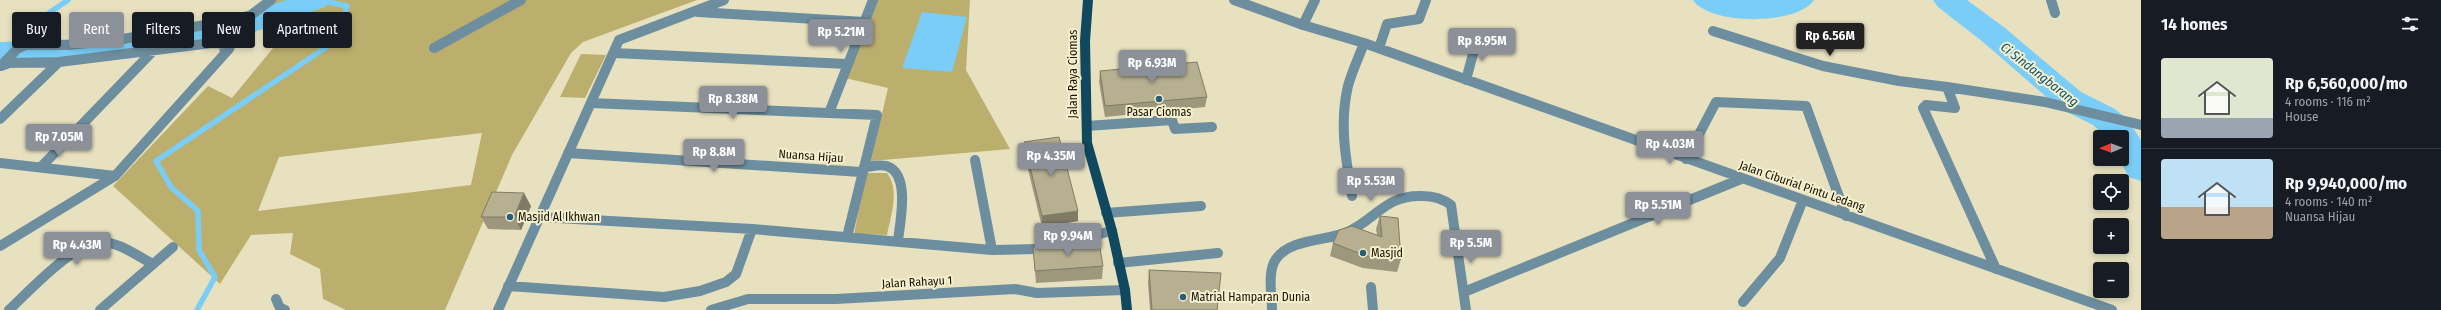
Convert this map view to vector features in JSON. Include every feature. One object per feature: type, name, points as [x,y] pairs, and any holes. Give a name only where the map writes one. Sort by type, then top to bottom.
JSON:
[{"type":"main road","name":"Jalan Raya Ciomas","points":[[1088,0],[1085,41],[1087,143],[1112,231],[1125,290],[1127,310]]},
{"type":"street","points":[[255,12],[271,0]]},
{"type":"street","points":[[434,48],[521,0]]},
{"type":"street","points":[[498,310],[619,40],[724,0]]},
{"type":"street","points":[[829,113],[872,0]]},
{"type":"street","name":"Jalan Ciburial Pintu Ledang","points":[[1234,0],[1303,25],[1379,48],[1741,179],[2112,310]]},
{"type":"street","points":[[1303,25],[1315,0]]},
{"type":"street","points":[[1379,48],[1387,24],[1419,19],[1426,0]]},
{"type":"street","points":[[2051,0],[2055,13]]},
{"type":"street","points":[[694,12],[864,22]]},
{"type":"street","points":[[3,65],[17,49],[26,45],[68,45],[118,40],[202,26]]},
{"type":"street","points":[[1713,31],[1823,66],[1899,81],[2008,95],[2141,125]]},
{"type":"street","points":[[1466,80],[1476,39]]},
{"type":"street","points":[[1352,196],[1345,152],[1345,104],[1349,85],[1364,43]]},
{"type":"street","points":[[3,65],[59,62],[202,44]]},
{"type":"street","points":[[0,246],[14,236],[115,176],[229,48]]},
{"type":"street","points":[[41,167],[153,51]]},
{"type":"street","points":[[614,53],[848,64]]},
{"type":"street","points":[[0,119],[59,62]]},
{"type":"street","points":[[1947,87],[1955,108],[1926,105],[1923,108],[1996,269]]},
{"type":"street","points":[[1686,159],[1716,102],[1806,106],[1846,216]]},
{"type":"street","points":[[590,103],[877,115],[862,169],[847,237]]},
{"type":"street","points":[[1087,126],[1172,120],[1175,129],[1212,127]]},
{"type":"street","name":"Nuansa Hijau","points":[[568,153],[862,169],[888,166],[896,171],[899,176],[902,191],[898,241]]},
{"type":"street","points":[[976,160],[992,250]]},
{"type":"street","points":[[0,163],[115,176]]},
{"type":"street","points":[[1464,292],[1642,221],[1741,179]]},
{"type":"street","points":[[1272,310],[1274,261],[1281,254],[1291,249],[1350,231],[1372,214],[1402,197],[1420,195],[1444,200],[1451,205],[1466,310]]},
{"type":"street","points":[[1743,302],[1780,258],[1802,200]]},
{"type":"street","points":[[1106,213],[1201,206]]},
{"type":"street","points":[[539,217],[752,229],[992,250],[1036,248],[1112,231]]},
{"type":"street","points":[[508,286],[664,297],[684,294],[725,283],[733,278],[752,229]]},
{"type":"street","points":[[0,235],[14,236]]},
{"type":"street","points":[[9,310],[56,267],[85,246],[99,242],[114,245],[153,264]]},
{"type":"street","points":[[100,310],[173,247]]},
{"type":"street","points":[[1118,263],[1218,252]]},
{"type":"street","points":[[1371,287],[1373,310]]},
{"type":"street","name":"Jalan Rahayu 1","points":[[713,310],[748,299],[836,299],[1015,289],[1037,293],[1125,290]]},
{"type":"street","points":[[276,299],[280,308],[285,310]]},
{"type":"shaded area","points":[[275,0],[697,0],[583,42],[571,53],[512,155],[445,310],[346,310],[323,299],[320,269],[290,254],[293,233],[251,235],[220,284],[113,186],[208,86],[232,98],[273,48],[352,48],[352,12],[264,12],[262,10]],"holes":[[[482,133],[471,185],[258,211],[279,157]]]},
{"type":"shaded area","points":[[876,0],[970,0],[966,70],[1010,149],[871,161],[888,88],[845,78]]},
{"type":"shaded area","points":[[581,54],[606,55],[585,98],[560,97]]},
{"type":"shaded area","points":[[866,173],[887,173],[891,180],[894,195],[887,235],[854,234]]},
{"type":"water","points":[[922,12],[967,17],[952,72],[902,68]]},
{"type":"building","name":"Pasar Ciomas","points":[[1197,62],[1207,97],[1105,106],[1100,71]]},
{"type":"building","points":[[1059,137],[1078,211],[1042,216],[1024,142]]},
{"type":"building","points":[[492,192],[524,193],[514,217],[481,217]]},
{"type":"building","points":[[1380,216],[1398,218],[1401,259],[1366,256],[1333,243],[1339,230],[1352,226],[1382,237]]},
{"type":"building","points":[[1099,242],[1103,266],[1035,271],[1033,247]]},
{"type":"building","name":"Matrial Hamparan Dunia","points":[[1149,270],[1221,273],[1217,310],[1152,310]]},
{"type":"waterway","points":[[5,52],[33,24],[68,0]]},
{"type":"waterway","name":"Ci Sindangbarang","points":[[0,52],[75,51],[164,39],[248,24],[315,0]]},
{"type":"waterway","points":[[197,310],[215,277],[199,250],[198,211],[171,187],[156,161],[337,40],[347,6],[320,0]]},
{"type":"waterway","name":"Ci Sindangbarang","points":[[1708,0],[1730,7],[1754,10],[1777,8],[1799,0]]},
{"type":"waterway","name":"Ci Sindangbarang","points":[[1948,0],[1994,35],[2070,100],[2104,117],[2116,127],[2141,168]]},
{"type":"place","name":"Pasar Ciomas","points":[[1159,99]]},
{"type":"place","name":"Masjid Al Ikhwan","points":[[510,217]]},
{"type":"place","name":"Masjid","points":[[1363,253]]},
{"type":"place","name":"Matrial Hamparan Dunia","points":[[1183,297]]}]
